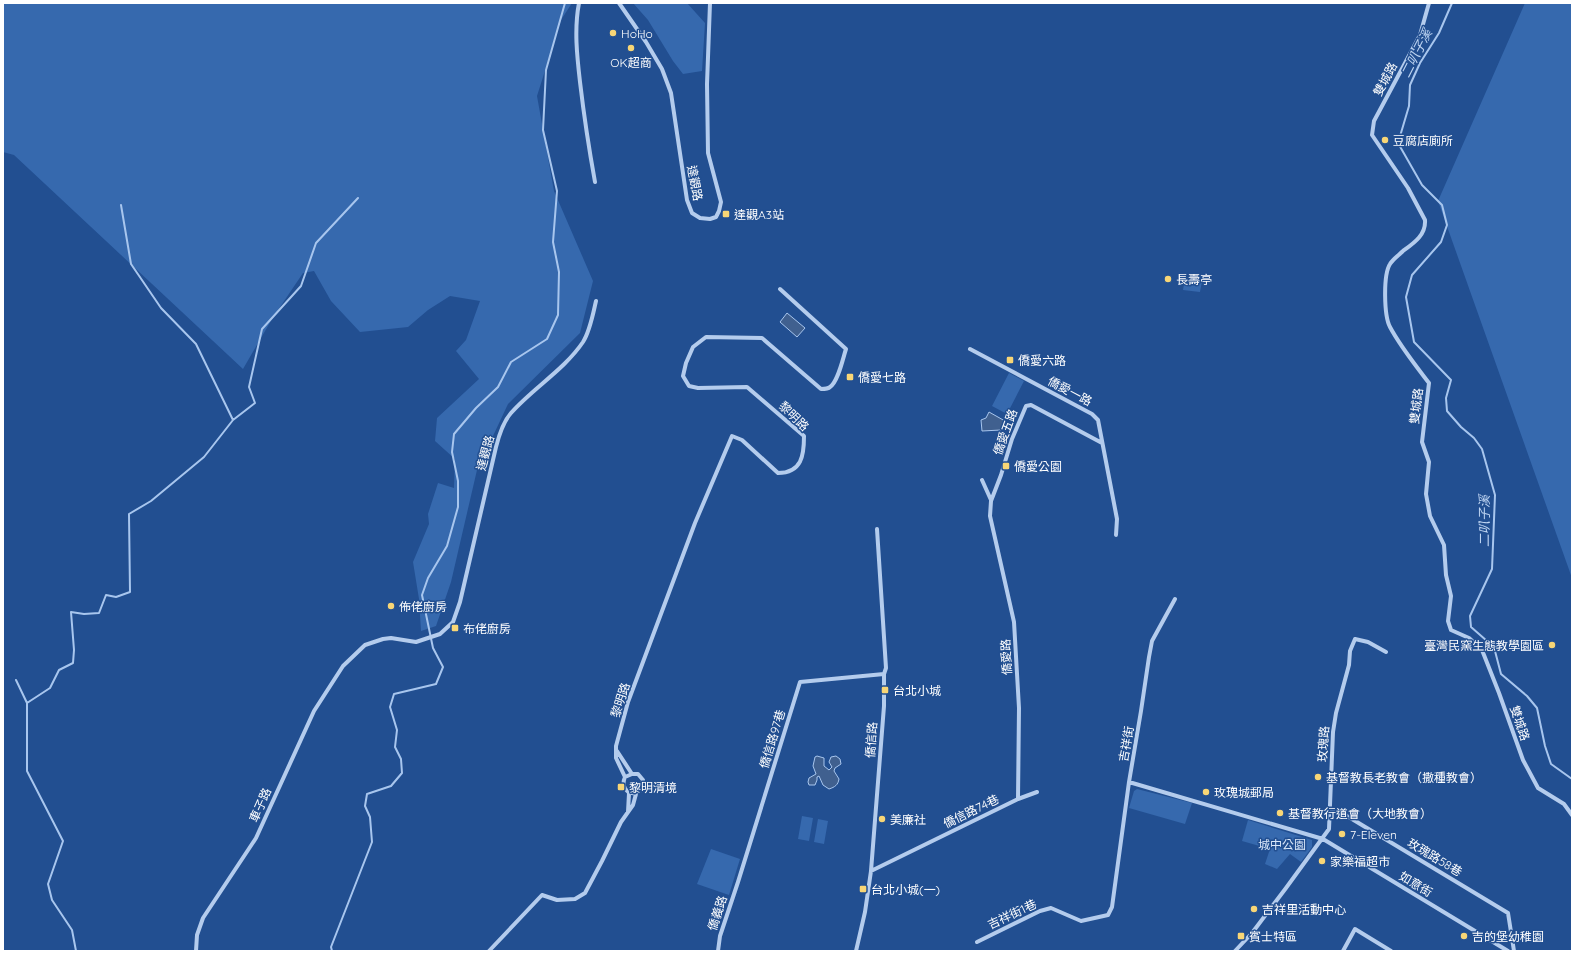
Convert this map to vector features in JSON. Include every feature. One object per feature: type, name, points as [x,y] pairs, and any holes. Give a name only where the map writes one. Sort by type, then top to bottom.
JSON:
[{"type":"street","points":[[579,3],[576,16],[577,59],[585,129],[595,182]]},
{"type":"street","name":"達觀路","points":[[619,3],[658,62],[671,93],[687,200],[692,213],[700,218],[710,219],[716,216],[721,202],[708,153],[707,84],[710,3]]},
{"type":"street","name":"雙城路","points":[[1429,3],[1420,35],[1374,121],[1372,129],[1372,135],[1408,188],[1425,220],[1425,226],[1422,234],[1394,259],[1387,272],[1384,282],[1389,326],[1429,383],[1422,442],[1429,462],[1426,494],[1430,516],[1444,544],[1446,575],[1451,596],[1448,620],[1452,630],[1469,638],[1482,650],[1523,760],[1538,788],[1564,804],[1572,815]]},
{"type":"street","name":"黎明路","points":[[628,812],[629,793],[624,788],[625,778],[616,758],[616,746],[628,702],[695,523],[732,436],[742,440],[778,473],[787,473],[795,468],[800,462],[804,450],[804,436],[747,387],[698,388],[689,386],[683,376],[686,363],[693,347],[706,337],[762,338],[821,388],[831,387],[837,377],[846,349],[780,289]]},
{"type":"street","name":"達觀路","points":[[343,666],[365,646],[383,639],[391,638],[416,642],[440,634],[452,622],[460,602],[496,446],[502,428],[510,414],[544,384],[584,341],[596,301]]},
{"type":"street","name":"僑愛一路","points":[[970,349],[1092,414],[1098,420],[1116,520],[1116,535]]},
{"type":"street","name":"僑愛五路","points":[[991,501],[1012,439],[1026,406],[1031,405],[1102,443]]},
{"type":"street","points":[[982,480],[991,501]]},
{"type":"street","name":"僑愛路","points":[[991,501],[990,516],[1014,622],[1019,708],[1018,799]]},
{"type":"street","name":"僑信路","points":[[856,951],[865,912],[871,870],[884,706],[884,674],[886,668],[877,529]]},
{"type":"street","name":"吉祥街","points":[[1114,897],[1129,782],[1152,641],[1175,599]]},
{"type":"street","name":"玫瑰路","points":[[1234,951],[1252,933],[1329,829],[1333,732],[1336,714],[1349,665],[1350,651],[1355,639],[1368,642],[1386,652]]},
{"type":"street","name":"車子路","points":[[196,951],[197,935],[203,918],[256,838],[314,711],[343,666]]},
{"type":"street","name":"僑信路97巷","points":[[738,882],[800,682],[884,674]]},
{"type":"street","name":"黎明路","points":[[489,951],[542,895],[557,900],[575,899],[584,893],[621,822],[633,805],[636,794],[642,789],[643,780],[638,774],[632,774],[617,751]]},
{"type":"street","points":[[625,778],[632,774]]},
{"type":"street","name":"如意街","points":[[1129,782],[1323,839],[1508,951]]},
{"type":"street","name":"僑信路74巷","points":[[871,870],[1018,799],[1037,792]]},
{"type":"street","points":[[629,793],[636,794]]},
{"type":"street","name":"玫瑰路58巷","points":[[1330,811],[1342,813],[1508,913],[1514,951]]},
{"type":"street","name":"僑義路","points":[[718,951],[720,936],[738,882]]},
{"type":"street","name":"吉祥街1巷","points":[[977,942],[1040,911],[1050,908],[1081,921],[1108,915],[1112,907],[1114,897]]},
{"type":"street","points":[[1343,951],[1355,929],[1391,951]]},
{"type":"green space","points":[[3,3],[572,3],[561,20],[537,96],[554,191],[593,281],[580,333],[508,404],[477,470],[451,582],[436,626],[421,631],[419,599],[413,562],[429,524],[428,514],[438,483],[454,488],[455,459],[435,441],[437,418],[479,379],[456,351],[466,340],[480,301],[450,296],[428,310],[408,327],[360,332],[331,301],[314,271],[303,273],[272,319],[243,369],[14,155],[3,152]]},
{"type":"green space","points":[[633,3],[687,3],[705,23],[702,71],[683,74],[673,61],[648,20]]},
{"type":"green space","points":[[1525,3],[1572,3],[1572,578],[1438,201]]},
{"type":"green space","points":[[1185,278],[1202,281],[1200,292],[1183,290]]},
{"type":"green space","points":[[1009,373],[1024,381],[1007,414],[992,406]]},
{"type":"green space","points":[[1137,789],[1192,803],[1185,824],[1129,808],[1134,791]]},
{"type":"green space","points":[[802,816],[813,818],[809,841],[798,839]]},
{"type":"green space","points":[[818,819],[828,821],[824,844],[814,842]]},
{"type":"green space","name":"城中公園","points":[[1248,820],[1312,840],[1312,847],[1301,862],[1290,854],[1277,869],[1265,864],[1270,849],[1242,841]]},
{"type":"green space","points":[[711,849],[740,859],[729,895],[697,884]]},
{"type":"shaded area","points":[[787,313],[805,328],[797,337],[780,322]]},
{"type":"shaded area","points":[[989,412],[1005,421],[1001,430],[982,431],[981,420],[986,418]]},
{"type":"shaded area","points":[[817,756],[824,758],[824,766],[829,770],[832,767],[829,762],[831,757],[836,756],[840,759],[841,764],[835,768],[834,771],[839,781],[829,789],[823,785],[819,776],[817,777],[815,785],[809,785],[809,778],[816,774],[813,766],[815,757]]},
{"type":"waterway","points":[[332,951],[331,947],[372,842],[370,817],[365,806],[367,794],[391,786],[402,773],[401,759],[395,747],[397,730],[390,707],[394,694],[436,684],[443,667],[433,648],[422,595],[428,578],[447,546],[458,507],[458,481],[452,452],[454,434],[476,408],[498,387],[511,362],[547,339],[558,315],[559,272],[553,242],[557,191],[543,130],[546,70],[565,3]]},
{"type":"waterway","name":"二叭子溪","points":[[1452,3],[1439,33],[1420,63],[1410,85],[1409,106],[1398,143],[1422,185],[1442,205],[1447,225],[1441,242],[1412,275],[1406,297],[1414,342],[1451,380],[1446,398],[1447,411],[1461,427],[1474,438],[1482,449],[1495,495],[1492,569],[1470,616],[1471,627],[1487,641],[1495,651],[1501,674],[1527,696],[1537,708],[1545,746],[1551,764],[1572,779]]},
{"type":"waterway","points":[[76,951],[72,930],[52,900],[48,884],[63,841],[27,771],[27,703],[50,688],[59,670],[73,663],[74,650],[71,612],[84,614],[99,613],[106,595],[116,597],[130,592],[129,514],[151,501],[204,457],[233,420],[255,403],[249,387],[262,329],[301,286],[316,243],[358,198]]},
{"type":"waterway","points":[[121,205],[131,264],[161,308],[196,344],[233,420]]},
{"type":"waterway","points":[[16,680],[27,703]]},
{"type":"place","name":"HoHo","points":[[613,33]]},
{"type":"place","name":"OK超商","points":[[631,48]]},
{"type":"place","name":"豆腐店廁所","points":[[1385,140]]},
{"type":"place","name":"達觀A3站","points":[[726,214]]},
{"type":"place","name":"長壽亭","points":[[1168,279]]},
{"type":"place","name":"僑愛六路","points":[[1010,360]]},
{"type":"place","name":"僑愛七路","points":[[850,377]]},
{"type":"place","name":"僑愛公園","points":[[1006,466]]},
{"type":"place","name":"佈佬廚房","points":[[391,606]]},
{"type":"place","name":"布佬廚房","points":[[455,628]]},
{"type":"place","name":"臺灣民窯生態教學園區","points":[[1552,645]]},
{"type":"place","name":"台北小城","points":[[885,690]]},
{"type":"place","name":"基督教長老教會（撒種教會）","points":[[1318,777]]},
{"type":"place","name":"黎明清境","points":[[621,787]]},
{"type":"place","name":"玫瑰城郵局","points":[[1206,792]]},
{"type":"place","name":"基督教行道會（大地教會）","points":[[1280,813]]},
{"type":"place","name":"美廉社","points":[[882,819]]},
{"type":"place","name":"7-Eleven","points":[[1342,834]]},
{"type":"place","name":"家樂福超市","points":[[1322,861]]},
{"type":"place","name":"台北小城(一)","points":[[863,889]]},
{"type":"place","name":"吉祥里活動中心","points":[[1254,909]]},
{"type":"place","name":"賓士特區","points":[[1241,936]]},
{"type":"place","name":"吉的堡幼稚園","points":[[1464,936]]}]
